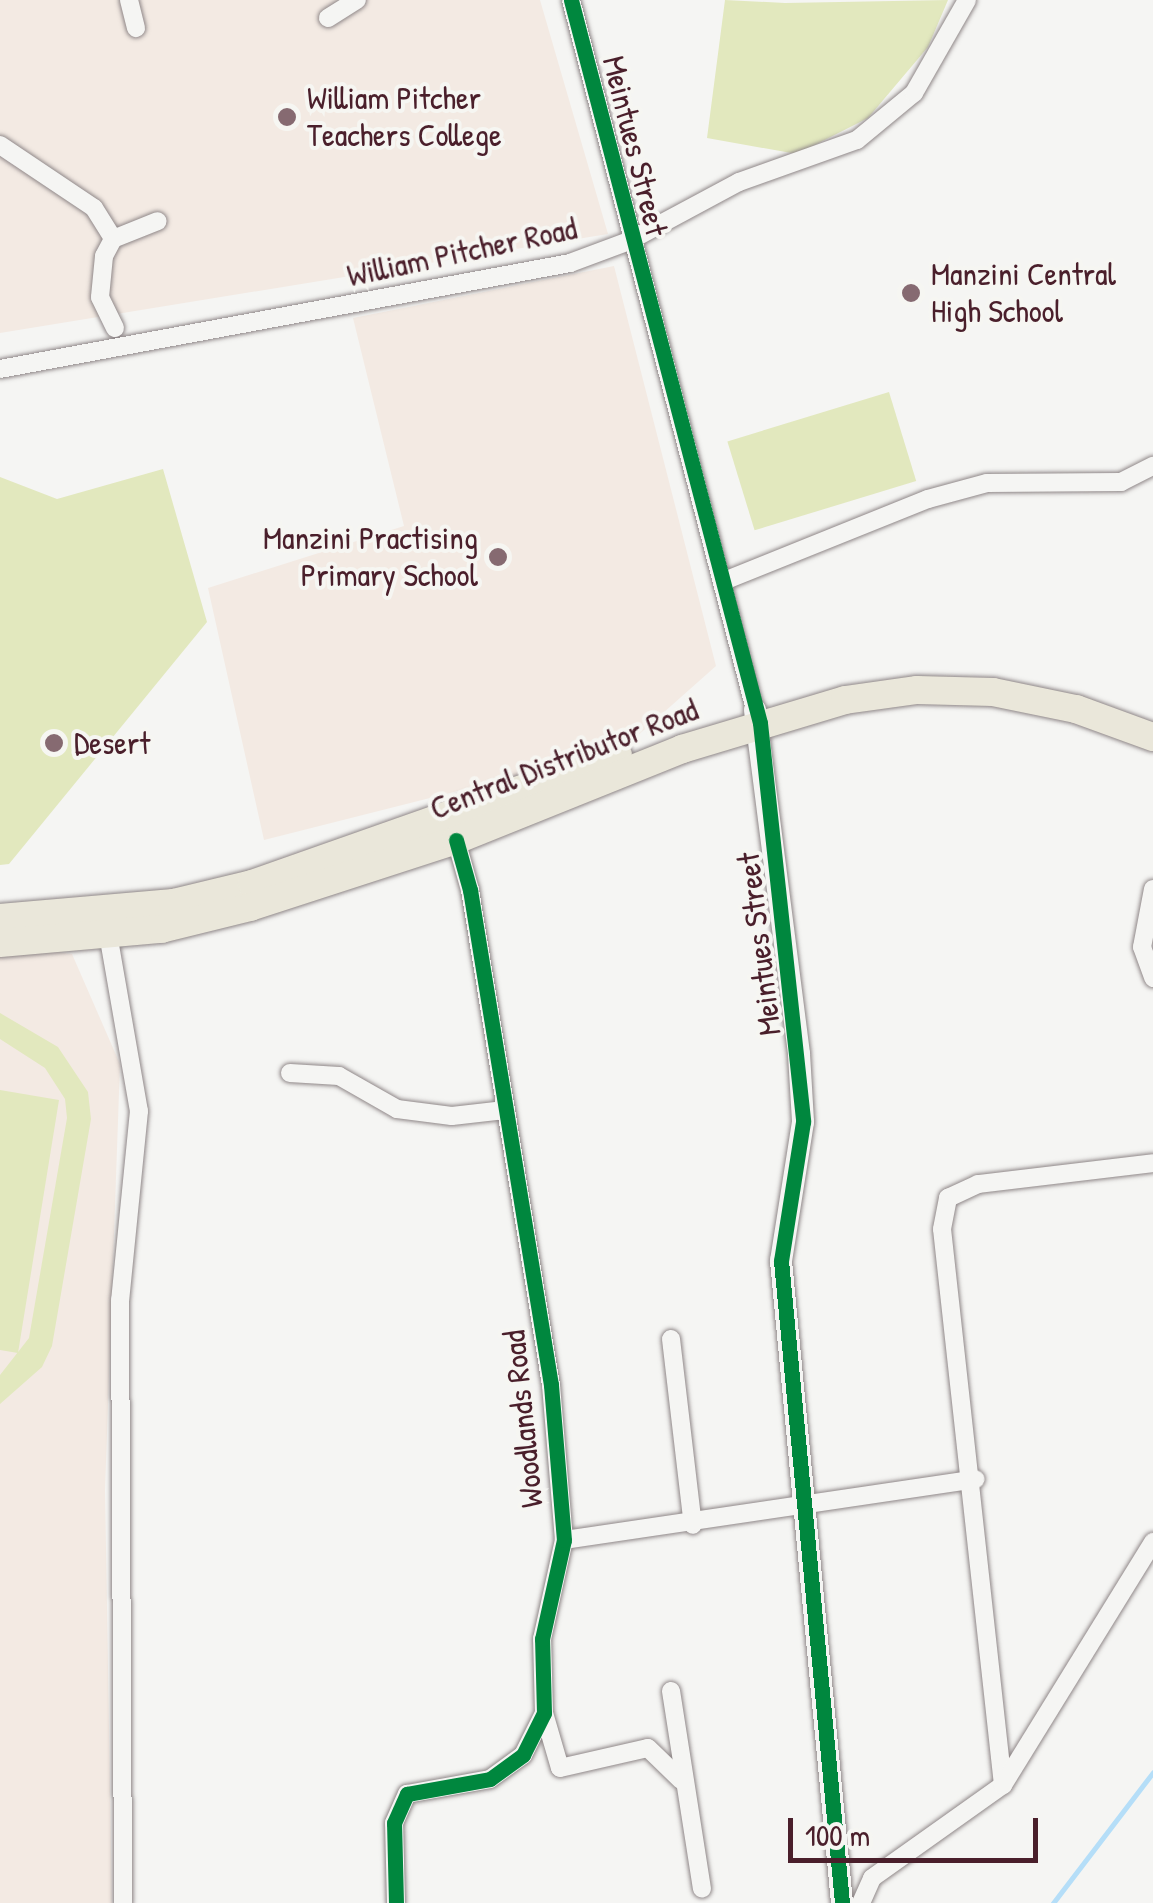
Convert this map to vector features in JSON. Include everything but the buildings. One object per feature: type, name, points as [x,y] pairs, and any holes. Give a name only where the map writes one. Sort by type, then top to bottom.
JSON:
[{"type":"highway","name":"Central Distributor Road","points":[[0,943],[108,923],[252,884],[842,686],[915,675],[994,676],[1153,716]]},
{"type":"highway","name":"Central Distributor Road","points":[[0,918],[108,923],[202,920],[456,840],[758,716],[844,700],[917,690],[993,692],[1076,708],[1153,737]]},
{"type":"street","points":[[129,0],[136,28]]},
{"type":"street","points":[[328,18],[357,0]]},
{"type":"street","name":"Meintues Street","points":[[570,0],[629,241],[692,446],[758,716],[800,1054],[803,1122],[781,1261],[800,1509],[842,1903]]},
{"type":"street","name":"William Pitcher Road","points":[[0,369],[550,267],[629,241],[739,182],[857,140],[914,93],[967,0]]},
{"type":"street","points":[[0,145],[94,208],[113,239],[100,297],[115,328]]},
{"type":"street","points":[[113,239],[158,220]]},
{"type":"street","points":[[724,581],[942,495],[987,484],[1121,482],[1153,466]]},
{"type":"street","name":"Woodlands Road","points":[[456,840],[470,890],[551,1385],[564,1540],[542,1639],[544,1713],[560,1768],[648,1748],[682,1780]]},
{"type":"street","points":[[1153,889],[1142,946],[1153,978]]},
{"type":"street","points":[[108,923],[140,1111],[120,1300],[123,1903]]},
{"type":"street","points":[[290,1073],[339,1076],[397,1108],[452,1116],[506,1110]]},
{"type":"street","points":[[1004,1785],[975,1479],[942,1229],[948,1198],[978,1184],[1153,1163]]},
{"type":"street","points":[[671,1340],[693,1525]]},
{"type":"street","points":[[564,1540],[693,1525],[975,1479]]},
{"type":"street","points":[[860,1903],[872,1878],[1004,1785],[1153,1542]]},
{"type":"street","points":[[671,1691],[702,1889]]},
{"type":"street","points":[[396,1903],[394,1824],[407,1794],[490,1779],[523,1754],[544,1713]]},
{"type":"shaded area","name":"William Pitcher Teachers College","points":[[0,0],[540,0],[608,234],[0,333]]},
{"type":"shaded area","name":"Manzini Practising Primary School","points":[[614,266],[716,666],[636,737],[553,767],[264,840],[208,588],[404,526],[353,318]]},
{"type":"shaded area","points":[[0,944],[72,954],[120,1064],[105,1490],[112,1903],[0,1903]]},
{"type":"green space","points":[[725,0],[948,0],[928,47],[868,118],[797,154],[707,138]]},
{"type":"green space","points":[[889,392],[916,481],[755,530],[727,441]]},
{"type":"green space","name":"Desert","points":[[163,469],[207,622],[9,864],[0,865],[0,477],[57,499]]},
{"type":"green space","points":[[0,1013],[58,1047],[88,1092],[91,1119],[52,1346],[42,1367],[0,1404],[0,1375],[29,1338],[67,1118],[65,1099],[45,1068],[0,1039]]},
{"type":"green space","points":[[0,1090],[59,1100],[18,1353],[0,1350]]},
{"type":"waterway","points":[[1053,1903],[1153,1772]]},
{"type":"cycle path","points":[[571,0],[760,723],[803,1122],[781,1261],[842,1903]]},
{"type":"cycle path","points":[[396,1903],[394,1823],[407,1794],[490,1779],[523,1755],[544,1713],[542,1639],[564,1540],[551,1385],[470,890],[456,840]]},
{"type":"place","name":"William Pitcher Teachers College","points":[[287,117]]},
{"type":"place","name":"Manzini Central High School","points":[[911,293]]},
{"type":"place","name":"Manzini Practising Primary School","points":[[498,557]]},
{"type":"place","name":"Desert","points":[[54,743]]}]
